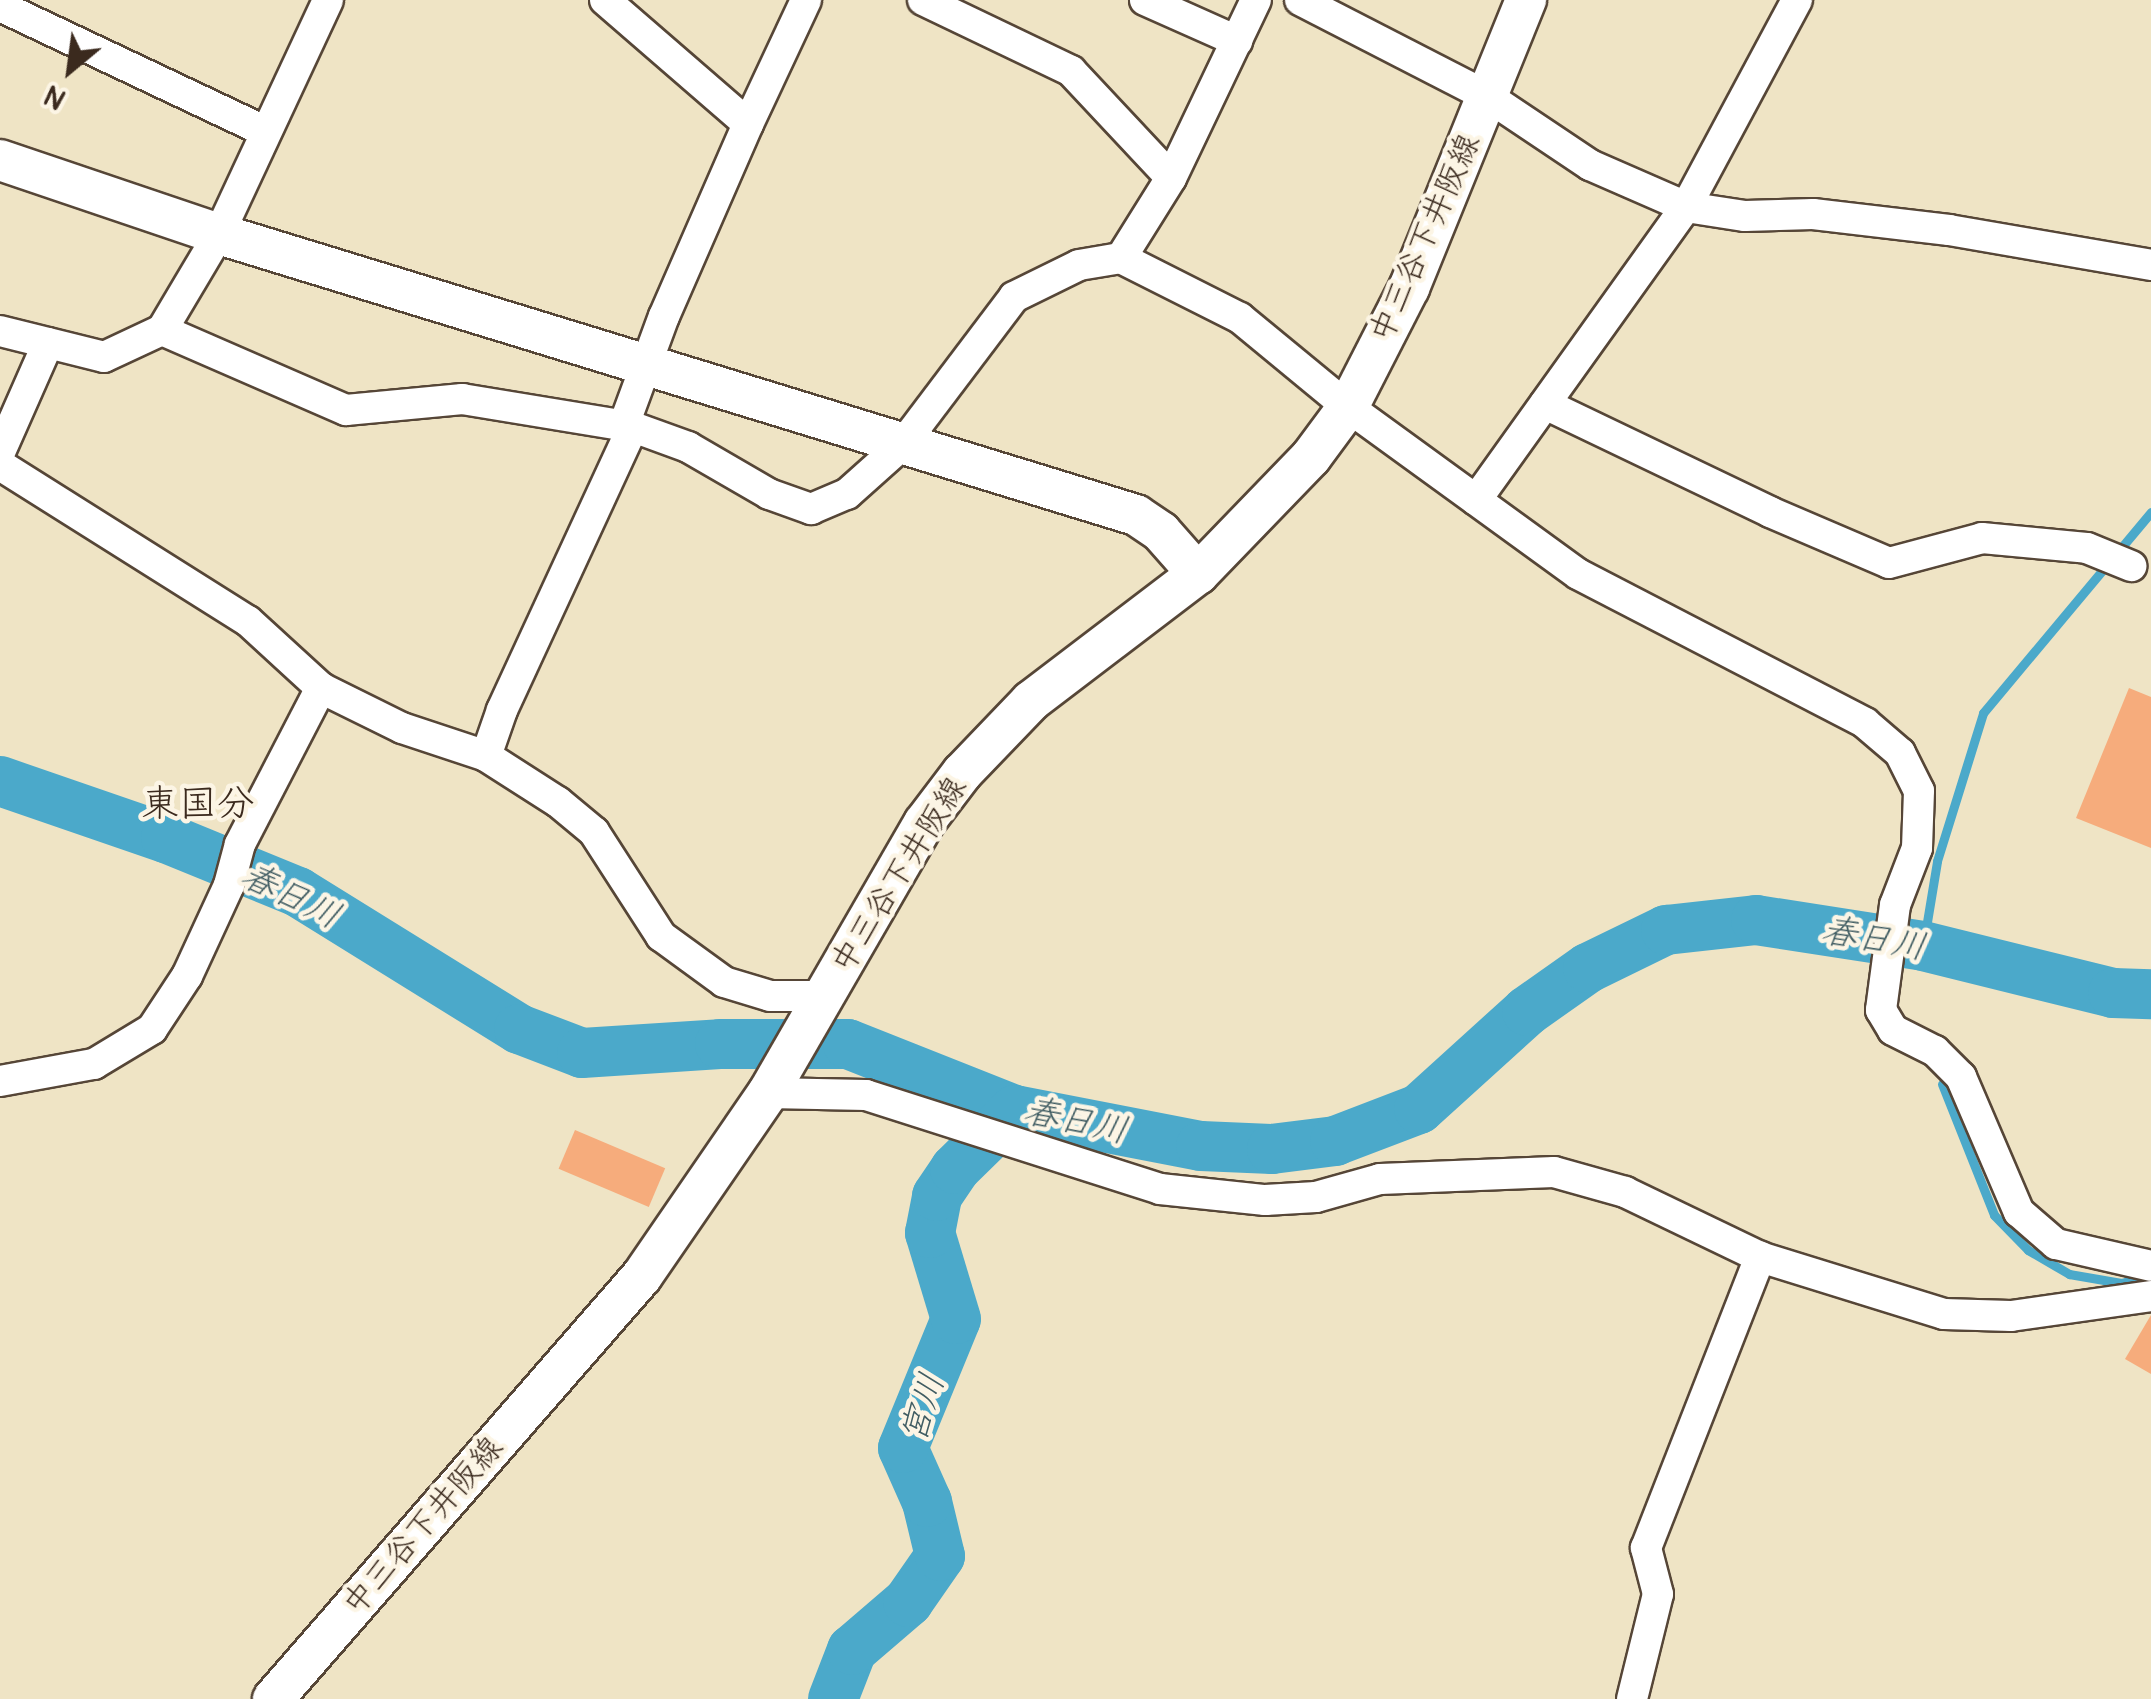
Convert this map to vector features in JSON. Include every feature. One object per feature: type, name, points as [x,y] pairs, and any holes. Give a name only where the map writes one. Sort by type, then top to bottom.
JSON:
[{"type":"main road","name":"中三谷下井阪線","points":[[273,1699],[642,1276],[774,1084],[924,822],[962,772],[1031,701],[1198,574],[1280,492],[1348,407],[1409,288],[1526,0]]},
{"type":"main road","points":[[0,160],[219,234],[1136,515],[1161,532],[1198,574]]},
{"type":"street","points":[[0,331],[104,357],[162,330],[219,234],[264,130],[328,0]]},
{"type":"street","points":[[604,0],[748,124]]},
{"type":"street","points":[[486,756],[502,710],[628,426],[664,316],[806,0]]},
{"type":"street","points":[[923,0],[1071,71],[1171,178]]},
{"type":"street","points":[[1145,0],[1237,41]]},
{"type":"street","points":[[1121,258],[1171,178],[1256,0]]},
{"type":"street","points":[[1300,0],[1487,96],[1590,165],[1686,207],[1744,216],[1813,214],[1930,228],[2151,265]]},
{"type":"street","points":[[1476,500],[1686,207],[1798,0]]},
{"type":"street","points":[[0,6],[264,130]]},
{"type":"street","points":[[162,330],[346,410],[462,399],[628,426],[688,447],[769,494],[811,509],[846,494],[904,444],[1014,296],[1079,265],[1121,258],[1240,318],[1348,407],[1578,574],[1865,723],[1900,753],[1919,791],[1917,848],[1896,905],[1881,1010],[1893,1030],[1935,1051],[1960,1077],[2020,1212],[2056,1244],[2151,1266]]},
{"type":"street","points":[[0,452],[48,344]]},
{"type":"street","points":[[1545,404],[1770,512],[1888,562],[1982,538],[2086,548],[2130,566]]},
{"type":"street","points":[[0,466],[248,621],[321,688],[402,728],[486,756],[558,802],[594,832],[661,936],[724,982],[770,996],[822,999]]},
{"type":"street","points":[[0,1081],[94,1064],[152,1028],[187,976],[229,886],[240,844],[321,688]]},
{"type":"street","points":[[774,1084],[866,1095],[1160,1189],[1265,1200],[1316,1197],[1380,1179],[1554,1172],[1626,1192],[1760,1257],[1944,1314],[2011,1316],[2151,1296]]},
{"type":"street","points":[[1632,1699],[1658,1594],[1646,1548],[1760,1257]]},
{"type":"building","points":[[2129,688],[2151,697],[2151,848],[2076,818]]},
{"type":"building","points":[[575,1130],[665,1168],[649,1207],[559,1169]]},
{"type":"building","points":[[2151,1315],[2151,1374],[2125,1359]]},
{"type":"waterway","points":[[1923,946],[1937,861],[1983,713],[2151,512]]},
{"type":"waterway","name":"春日川","points":[[0,781],[166,838],[298,892],[519,1029],[582,1053],[720,1044],[848,1044],[1015,1110],[1201,1146],[1272,1149],[1335,1141],[1419,1109],[1527,1011],[1588,968],[1666,930],[1756,920],[1923,946],[2113,993],[2151,994]]},
{"type":"waterway","points":[[1942,1084],[1994,1215],[2028,1250],[2069,1274],[2121,1283],[2148,1276]]},
{"type":"waterway","name":"宮川","points":[[833,1699],[852,1650],[908,1602],[940,1556],[927,1502],[903,1448],[956,1319],[930,1233],[937,1196],[955,1169],[1015,1110]]},
{"type":"district","name":"東国分","points":[[198,805]]}]
